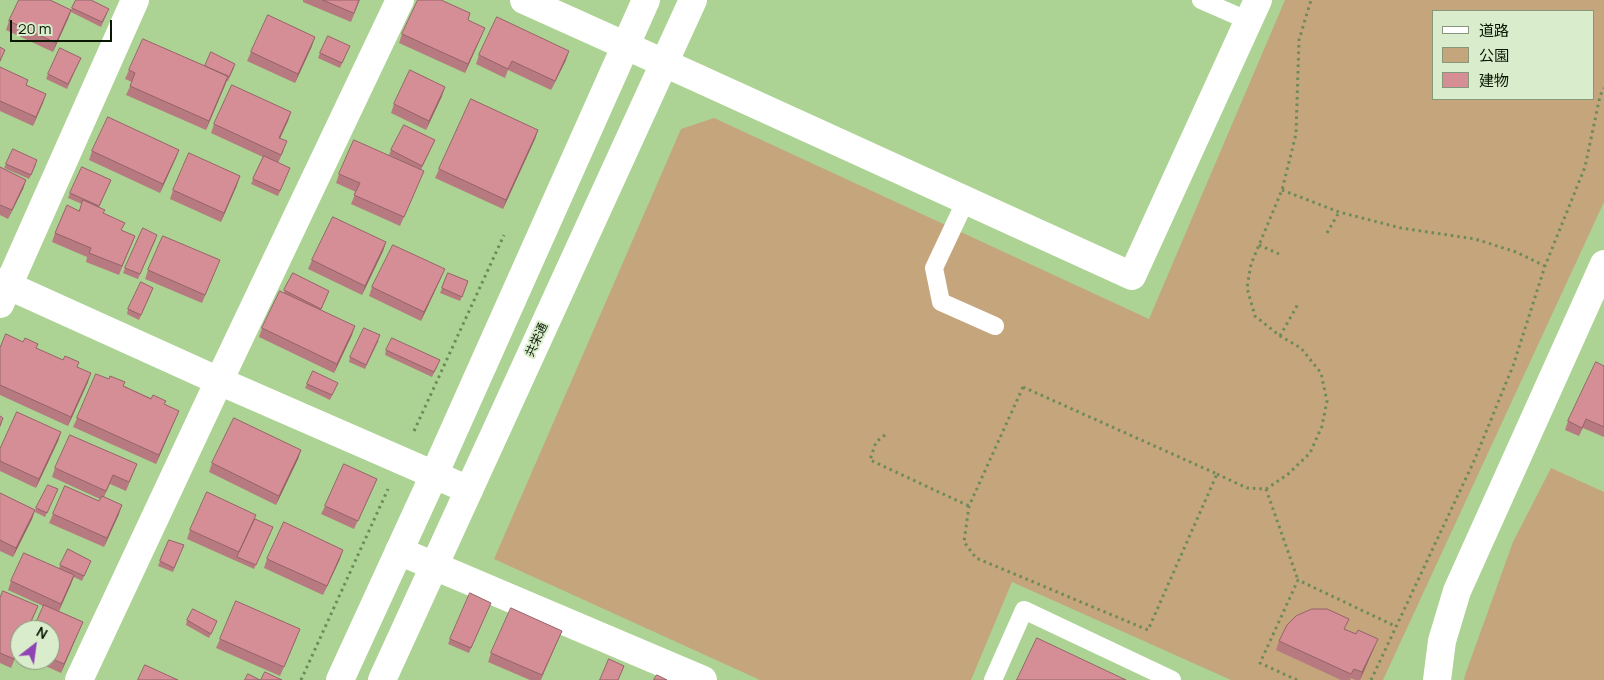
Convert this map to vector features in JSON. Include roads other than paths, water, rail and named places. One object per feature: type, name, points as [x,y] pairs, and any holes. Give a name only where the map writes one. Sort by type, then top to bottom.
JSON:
[{"type":"street","points":[[135,0],[3,290],[469,490]]},
{"type":"street","points":[[79,680],[400,0]]},
{"type":"street","points":[[524,0],[551,6],[664,63],[1132,276],[1253,11]]},
{"type":"street","points":[[340,680],[434,475],[646,0]]},
{"type":"street","name":"共栄通","points":[[382,680],[693,0]]},
{"type":"street","points":[[1437,680],[1442,641],[1457,591],[1604,264]]},
{"type":"street","points":[[399,551],[703,680]]},
{"type":"lane","points":[[1201,0],[1253,11]]},
{"type":"lane","points":[[966,200],[934,268],[942,302],[995,326]]},
{"type":"lane","points":[[993,680],[1024,610],[1172,680]]}]
